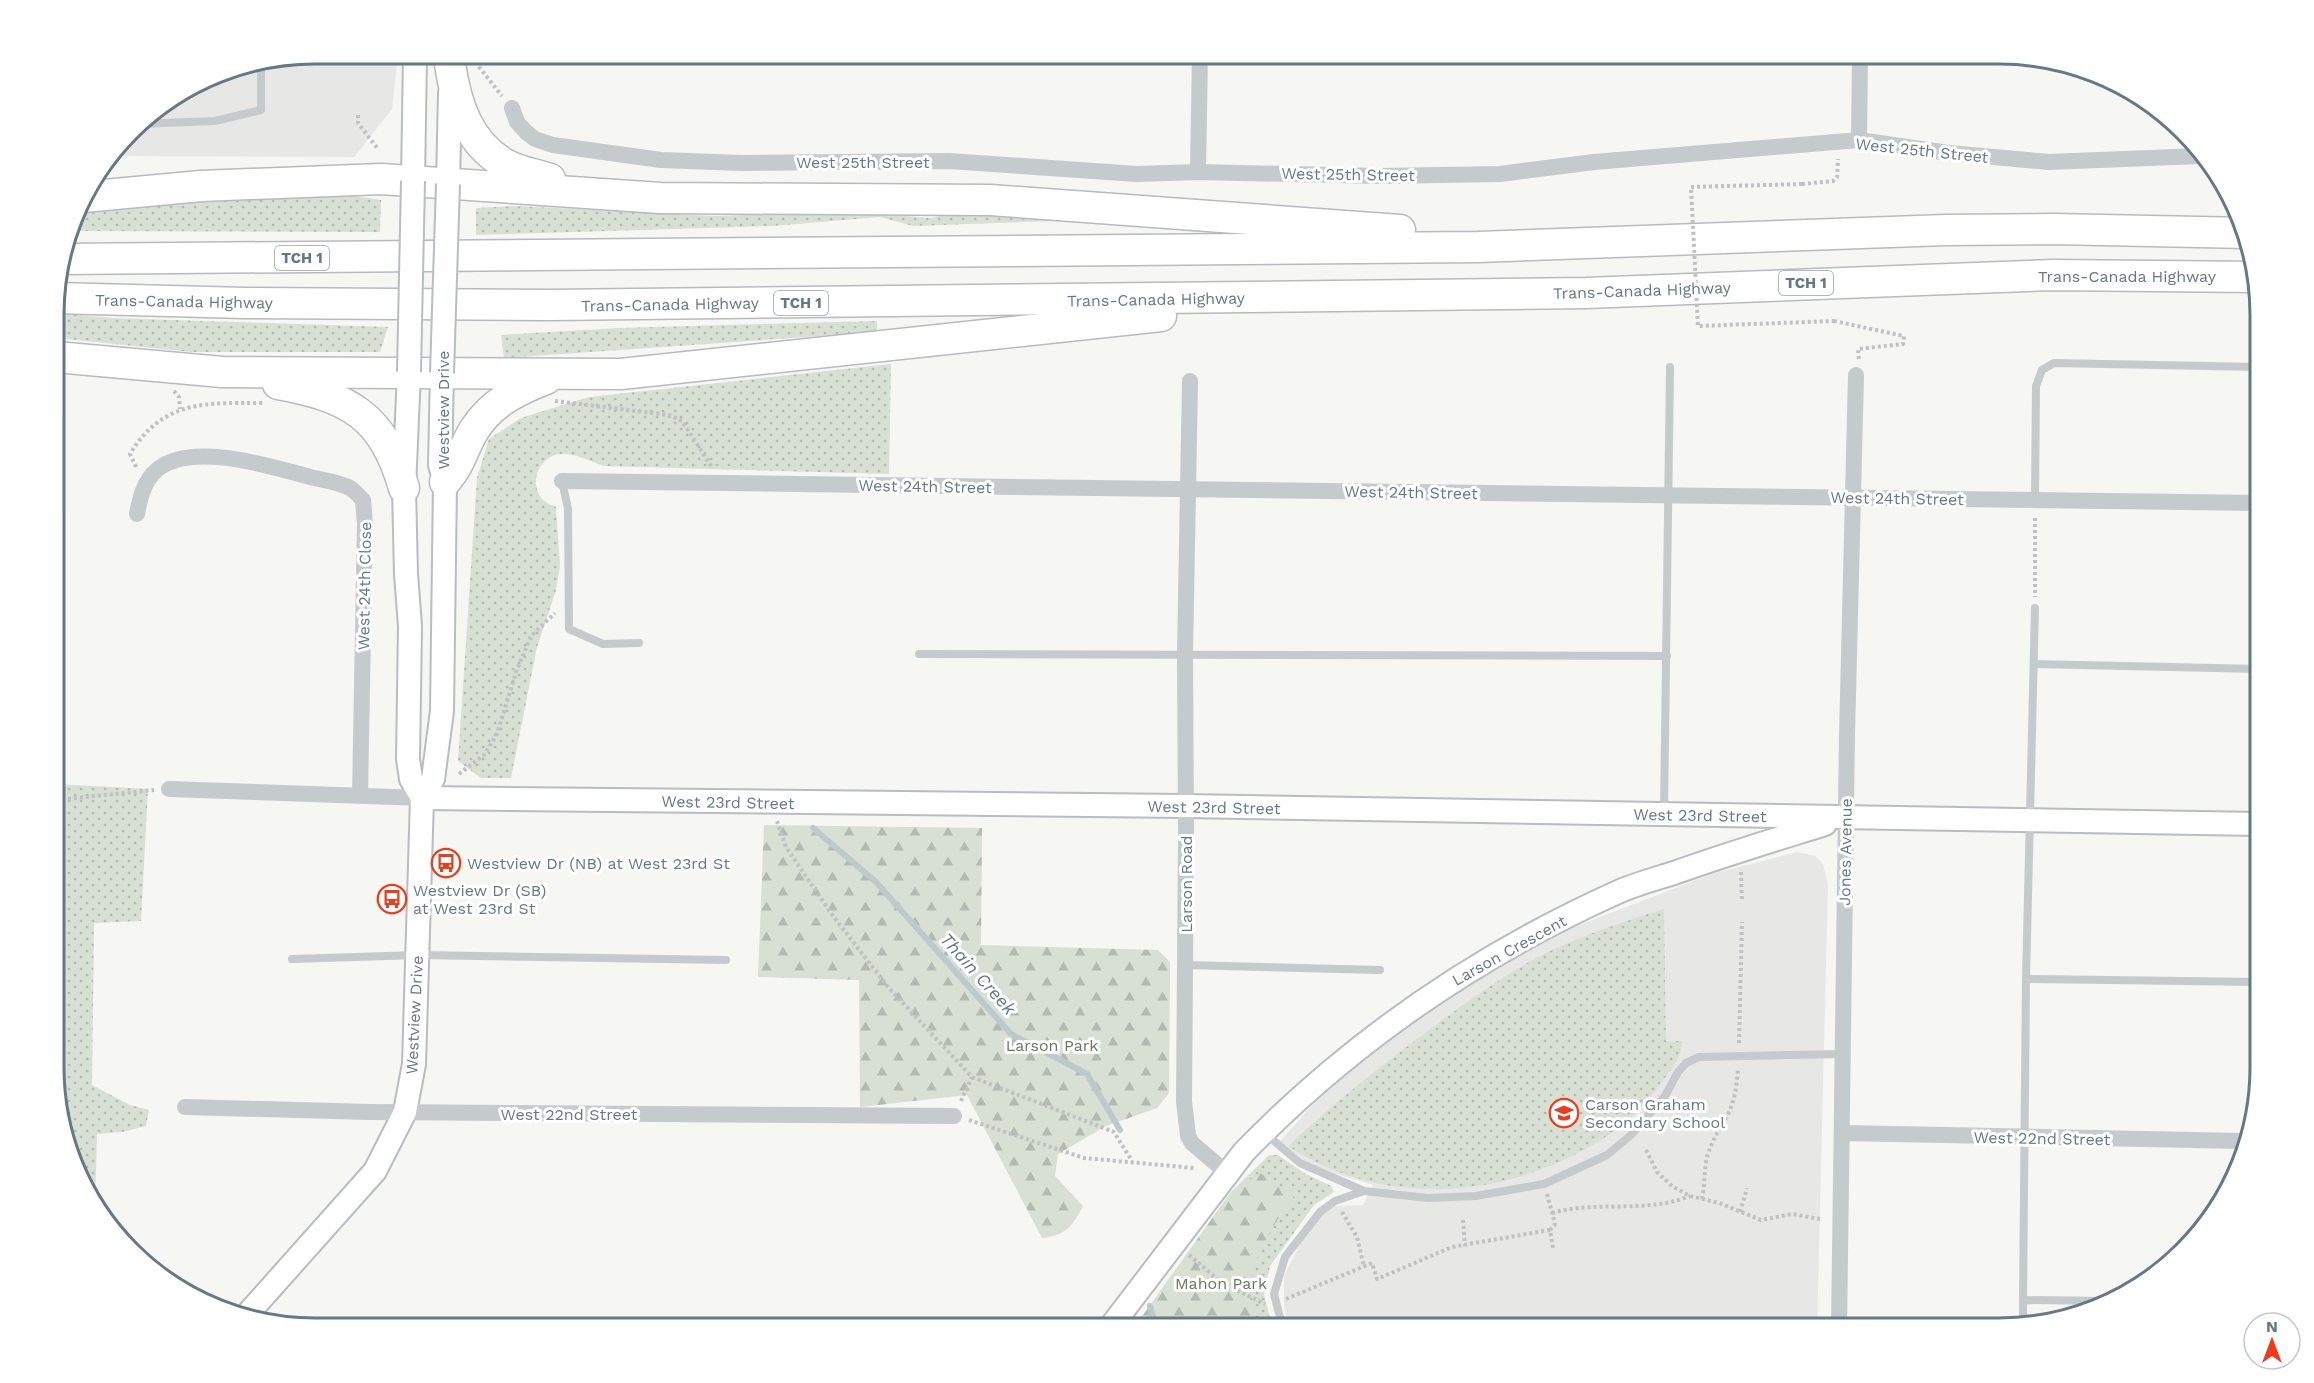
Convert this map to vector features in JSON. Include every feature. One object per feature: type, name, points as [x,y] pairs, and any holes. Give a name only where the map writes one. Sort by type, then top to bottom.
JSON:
[{"type":"highway","points":[[456,64],[456,99],[464,119],[488,152],[507,165],[549,178],[575,191]]},
{"type":"highway","points":[[94,197],[234,184],[381,179],[671,198],[990,201],[1586,244]]},
{"type":"highway","points":[[2165,231],[2234,228]]},
{"type":"highway","name":"TCH 1","points":[[71,259],[554,257],[1586,244],[1946,230],[2235,233]]},
{"type":"highway","name":"Trans-Canada Highway","points":[[65,298],[244,303],[552,305],[1358,297],[1587,293],[1971,277],[2164,274],[2246,277]]},
{"type":"highway","points":[[64,358],[222,372],[621,374],[928,340],[1358,297]]},
{"type":"highway","points":[[222,372],[334,397],[354,408],[383,439],[397,464],[404,488]]},
{"type":"highway","points":[[445,482],[459,466],[473,431],[487,412],[523,388],[547,379],[575,374]]},
{"type":"street","name":"Westview Drive","points":[[415,64],[409,372],[404,488],[410,626],[408,759],[411,779],[422,798]]},
{"type":"street","name":"Westview Drive","points":[[251,1310],[375,1172],[405,1112],[414,1064],[422,798],[433,779],[442,711],[445,482],[440,465],[448,184],[456,64]]},
{"type":"street","points":[[1198,172],[1200,64]]},
{"type":"street","points":[[1859,140],[1860,64]]},
{"type":"street","name":"West 25th Street","points":[[512,108],[517,122],[535,139],[553,145],[662,160],[741,163],[949,161],[1137,174],[1198,172],[1379,176],[1500,174],[1594,162],[1859,140],[1949,153],[2049,162],[2192,156]]},
{"type":"street","name":"Jones Avenue","points":[[1839,1318],[1845,818],[1856,375]]},
{"type":"street","name":"Larson Road","points":[[1190,381],[1185,654],[1184,1101],[1188,1136],[1192,1143],[1227,1173]]},
{"type":"street","name":"West 24th Close","points":[[148,480],[158,469],[184,459],[213,457],[238,459],[349,487],[363,500],[360,795]]},
{"type":"street","points":[[137,514],[148,480]]},
{"type":"street","name":"West 24th Street","points":[[562,481],[2250,503]]},
{"type":"street","name":"West 23rd Street","points":[[169,789],[422,798],[1186,806],[2250,824]]},
{"type":"street","name":"Larson Crescent","points":[[1227,1173],[1263,1132],[1361,1045],[1455,979],[1502,950],[1620,891],[1845,818]]},
{"type":"street","name":"West 22nd Street","points":[[185,1107],[405,1112],[954,1116]]},
{"type":"street","name":"West 22nd Street","points":[[1842,1133],[2238,1141]]},
{"type":"street","points":[[1117,1318],[1227,1173]]},
{"type":"lane","points":[[154,123],[215,121],[261,110],[261,70]]},
{"type":"lane","points":[[2035,499],[2036,386],[2042,370],[2054,363],[2250,367]]},
{"type":"lane","points":[[1664,814],[1670,367]]},
{"type":"lane","points":[[562,481],[568,509],[569,629],[603,644],[639,643]]},
{"type":"lane","points":[[2023,1317],[2026,979],[2035,608]]},
{"type":"lane","points":[[919,654],[1667,656]]},
{"type":"lane","points":[[2034,664],[2250,669]]},
{"type":"lane","points":[[292,959],[418,955],[726,960]]},
{"type":"lane","points":[[1186,965],[1380,970]]},
{"type":"lane","points":[[2026,979],[2250,982]]},
{"type":"lane","points":[[1263,1132],[1300,1163],[1364,1191],[1428,1198],[1476,1196],[1544,1184],[1607,1155],[1631,1135],[1665,1096],[1678,1072],[1686,1063],[1699,1057],[1842,1054]]},
{"type":"lane","points":[[1280,1318],[1274,1294],[1285,1257],[1320,1212],[1335,1201],[1364,1191]]},
{"type":"lane","points":[[2023,1300],[2090,1301]]},
{"type":"path","points":[[464,64],[512,108]]},
{"type":"path","points":[[358,115],[358,123],[378,148]]},
{"type":"path","points":[[1838,155],[1837,177],[1833,181],[1691,187],[1698,326],[1834,321],[1904,336],[1904,344],[1858,349]]},
{"type":"path","points":[[168,387],[179,397],[180,409]]},
{"type":"path","points":[[550,401],[567,401],[669,415],[682,421],[721,483]]},
{"type":"path","points":[[148,480],[130,454],[137,443],[180,409],[203,403],[271,403]]},
{"type":"path","points":[[2035,499],[2035,608]]},
{"type":"path","points":[[459,774],[484,755],[497,734],[516,672],[531,636],[569,600]]},
{"type":"path","points":[[64,799],[169,789]]},
{"type":"path","points":[[770,803],[786,847],[833,916],[888,987],[972,1077],[1114,1132],[1132,1161]]},
{"type":"path","points":[[1741,871],[1742,901]]},
{"type":"path","points":[[1739,1047],[1742,922]]},
{"type":"path","points":[[1702,1199],[1706,1182],[1707,1159],[1717,1130],[1728,1115],[1734,1097],[1738,1068]]},
{"type":"path","points":[[972,1077],[954,1116],[1084,1158],[1199,1168]]},
{"type":"path","points":[[1646,1150],[1657,1172],[1672,1186],[1690,1196],[1761,1220],[1792,1214],[1820,1219]]},
{"type":"path","points":[[1284,1299],[1372,1263],[1377,1279],[1452,1247],[1550,1230],[1555,1224],[1544,1184]]},
{"type":"path","points":[[1740,1212],[1747,1188]]},
{"type":"path","points":[[1552,1213],[1671,1204],[1690,1196]]},
{"type":"path","points":[[1342,1212],[1357,1237],[1364,1267]]},
{"type":"path","points":[[1463,1220],[1465,1246]]},
{"type":"path","points":[[1550,1230],[1552,1248]]},
{"type":"path","points":[[1174,1243],[1222,1283],[1265,1305]]},
{"type":"shaded area","points":[[397,64],[392,109],[354,157],[122,156],[150,127],[176,107],[204,90],[235,78],[266,69],[299,65]]},
{"type":"shaded area","name":"Carson Graham Secondary School","points":[[1797,852],[1815,856],[1823,864],[1828,885],[1817,1318],[1287,1318],[1284,1308],[1284,1276],[1300,1244],[1323,1213],[1335,1206],[1363,1205],[1373,1185],[1324,1170],[1305,1161],[1280,1141],[1331,1085],[1385,1042],[1476,981],[1561,932],[1712,874]]},
{"type":"green space","points":[[309,189],[381,200],[380,232],[79,231],[88,210]]},
{"type":"green space","points":[[516,206],[714,216],[844,212],[932,218],[974,206],[1053,212],[1051,221],[913,226],[880,217],[772,226],[476,235],[476,208]]},
{"type":"green space","points":[[64,314],[113,318],[388,327],[380,352],[192,352],[64,339]]},
{"type":"green space","points":[[877,321],[877,332],[504,358],[501,335],[619,328]]},
{"type":"green space","points":[[891,364],[889,474],[604,466],[567,454],[558,454],[544,462],[539,469],[536,484],[543,500],[556,507],[560,566],[556,590],[537,647],[511,778],[481,778],[458,761],[477,478],[489,439],[521,418],[589,397]]},
{"type":"green space","points":[[64,784],[148,789],[141,921],[94,923],[92,1085],[130,1105],[149,1110],[146,1126],[122,1132],[97,1134],[95,1189],[73,1133],[65,1084]]},
{"type":"green space","name":"Larson Park","points":[[764,825],[982,828],[981,945],[1158,950],[1170,962],[1169,1093],[1157,1108],[1106,1126],[1058,1154],[1055,1176],[1083,1206],[1063,1232],[1042,1238],[967,1095],[860,1107],[859,980],[758,977]]},
{"type":"green space","points":[[1664,909],[1666,1041],[1682,1041],[1681,1048],[1673,1068],[1648,1100],[1622,1125],[1603,1139],[1547,1167],[1510,1179],[1472,1187],[1434,1189],[1396,1186],[1358,1179],[1322,1165],[1288,1146],[1396,1055],[1504,977],[1562,945]]},
{"type":"green space","name":"Mahon Park","points":[[1269,1155],[1278,1155],[1304,1173],[1331,1186],[1334,1192],[1314,1205],[1270,1266],[1264,1295],[1270,1318],[1142,1318],[1231,1192]]},
{"type":"green space","name":"Mahon Park","points":[[1260,1173],[1295,1195],[1272,1229],[1254,1269],[1250,1296],[1254,1318],[1141,1318],[1231,1192]]},
{"type":"waterway","name":"Thain Creek","points":[[813,828],[876,882],[1011,1034],[1087,1074],[1120,1130]]},
{"type":"waterway","name":"Thain Creek","points":[[1150,1306],[1153,1318]]},
{"type":"place","name":"Westview Dr (NB) at West 23rd St","points":[[446,863]]},
{"type":"place","name":"Westview Dr (SB) at West 23rd St","points":[[392,899]]},
{"type":"place","name":"Carson Graham Secondary School","points":[[1564,1113]]}]
